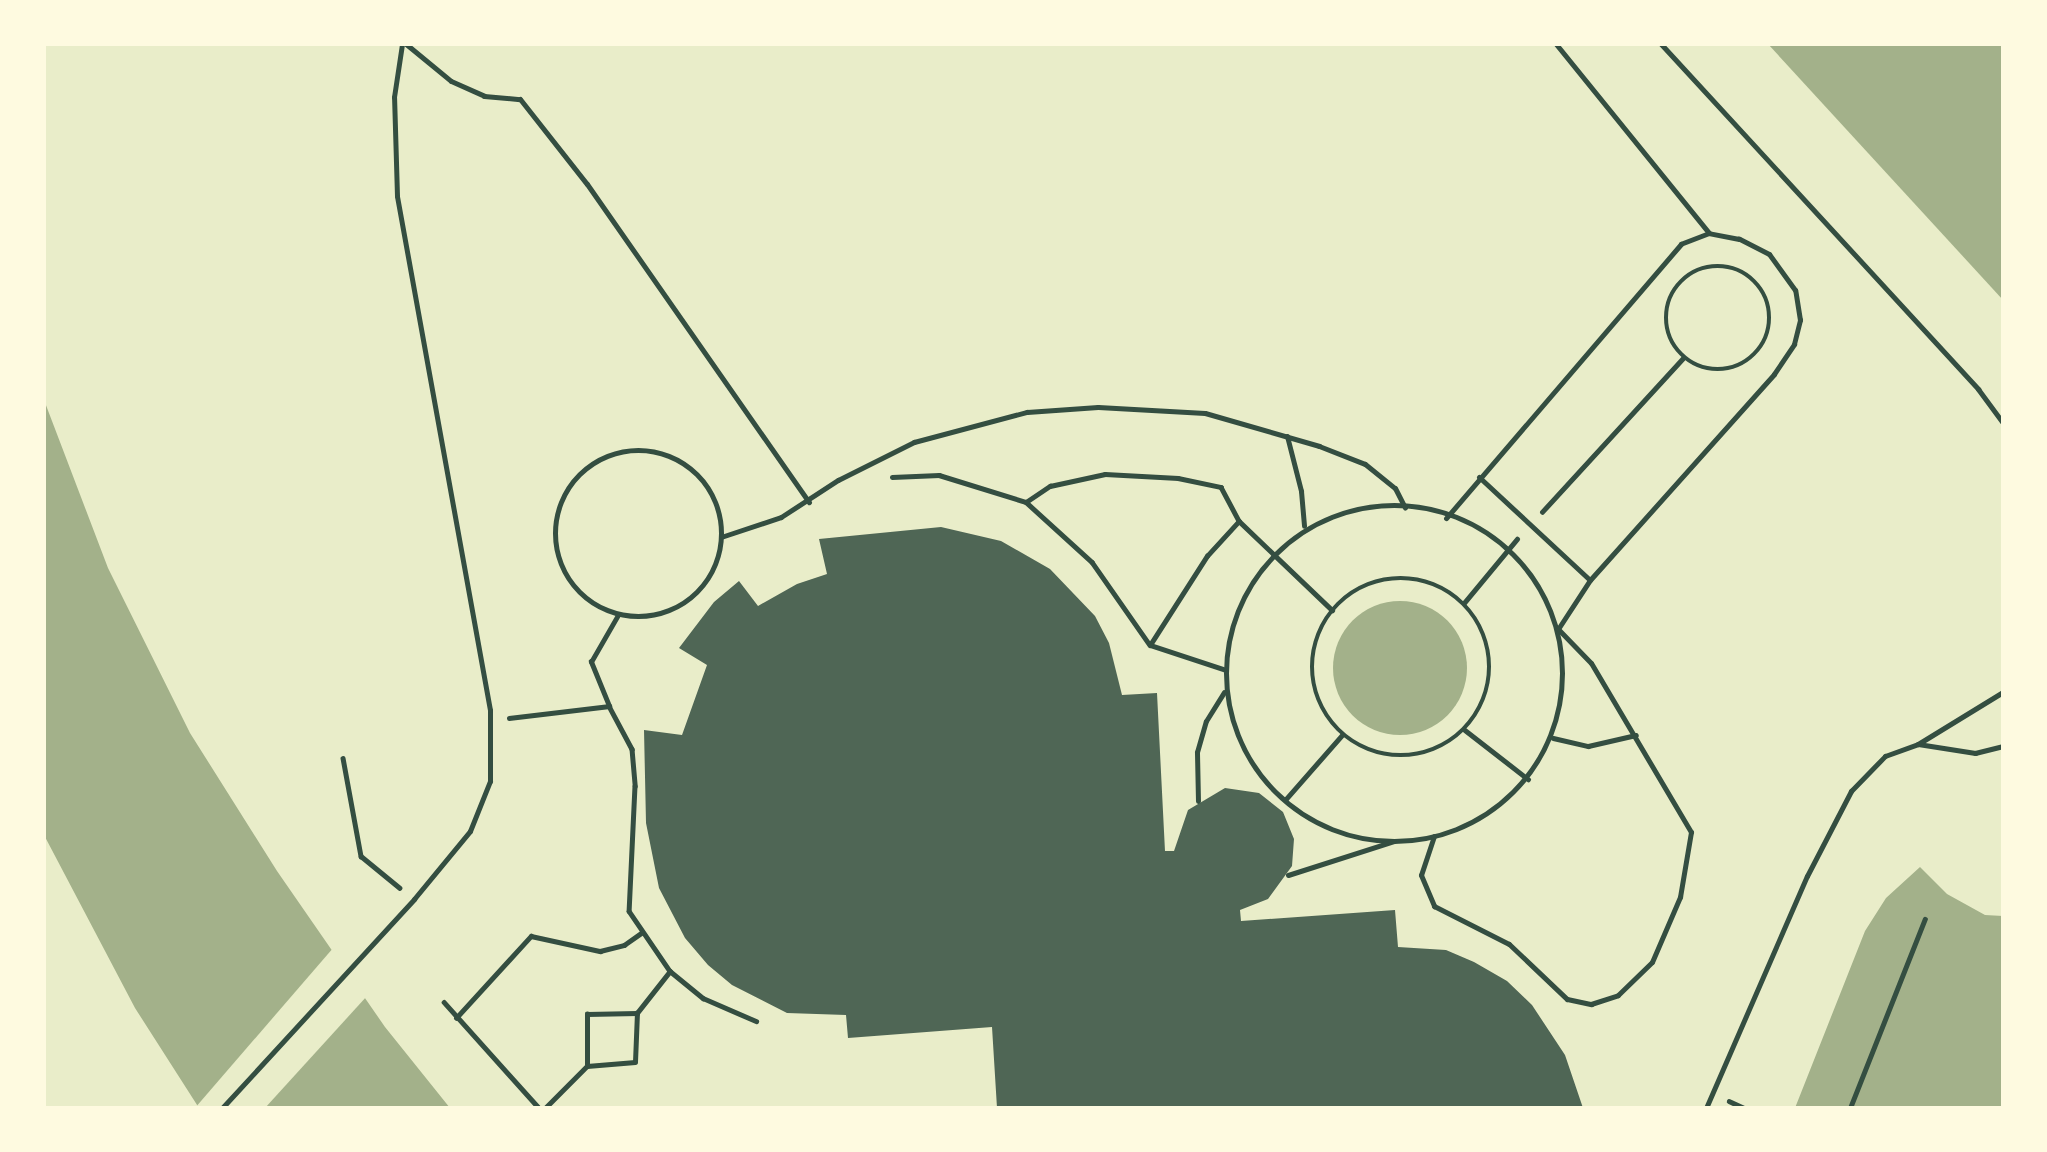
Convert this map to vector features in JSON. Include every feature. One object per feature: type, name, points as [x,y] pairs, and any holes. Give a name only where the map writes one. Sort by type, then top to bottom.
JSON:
[{"type":"lane","points":[[222,1108],[414,899],[470,831],[490,781],[490,720],[397,196],[394,97],[404,44],[451,81],[484,96],[520,99],[587,184],[808,502]]},
{"type":"lane","points":[[1556,44],[1709,233]]},
{"type":"lane","points":[[1661,44],[1978,389],[2003,423]]},
{"type":"lane","points":[[1446,518],[1646,279],[1681,244],[1709,233],[1739,239],[1769,254],[1795,290],[1800,320],[1794,344],[1774,374],[1590,580],[1558,629]]},
{"type":"lane","points":[[721,537],[781,517],[808,502],[838,480],[914,442],[1027,412],[1098,407],[1205,413],[1287,436],[1365,464],[1395,488],[1405,508]]},
{"type":"lane","points":[[1287,436],[1301,491],[1304,526]]},
{"type":"lane","points":[[635,449],[677,460],[709,489],[721,537],[711,574],[681,605],[661,614],[618,615],[580,594],[566,577],[554,535],[564,493],[594,462],[635,449]]},
{"type":"lane","points":[[1479,477],[1590,580]]},
{"type":"lane","points":[[1288,875],[1312,871],[1398,839],[1434,836],[1486,816],[1528,779],[1553,738],[1565,684],[1558,629],[1549,603],[1506,551],[1446,518],[1405,508],[1353,510],[1304,526],[1270,551],[1231,618],[1223,669],[1224,692],[1253,762],[1286,799],[1328,825],[1398,839]]},
{"type":"lane","points":[[1434,836],[1421,875],[1427,896],[1442,914],[1501,938],[1574,1002],[1591,1004],[1618,995],[1652,962],[1680,897],[1691,832],[1591,663],[1558,629]]},
{"type":"lane","points":[[1198,801],[1197,752],[1206,721],[1224,692]]},
{"type":"lane","points":[[1706,1108],[1807,876],[1851,790],[1885,756],[1918,744],[2003,692]]},
{"type":"lane","points":[[1553,738],[1588,746],[1636,736]]},
{"type":"lane","points":[[1918,744],[1975,753],[2003,746]]},
{"type":"path","points":[[1718,265],[1752,278],[1769,305],[1770,322],[1758,353],[1730,370],[1714,371],[1683,358],[1666,327],[1666,308],[1678,284],[1700,268],[1718,265]]},
{"type":"path","points":[[1464,603],[1506,551],[1683,358]]},
{"type":"path","points":[[889,477],[939,475],[1026,502],[1056,525],[1099,570],[1150,645],[1223,669]]},
{"type":"path","points":[[1026,502],[1050,486],[1078,477],[1178,478],[1221,486],[1239,521],[1332,610]]},
{"type":"path","points":[[1150,645],[1207,556],[1239,521]]},
{"type":"path","points":[[1411,579],[1440,586],[1464,603],[1480,626],[1490,653],[1490,681],[1481,708],[1465,730],[1440,748],[1412,756],[1381,754],[1342,735],[1317,695],[1312,666],[1318,636],[1332,610],[1354,591],[1382,580],[1411,579]]},
{"type":"path","points":[[618,615],[591,662],[609,706],[632,749],[635,786],[629,911],[641,933],[670,971],[703,998],[756,1021]]},
{"type":"path","points":[[490,720],[609,706]]},
{"type":"path","points":[[1465,730],[1528,779]]},
{"type":"path","points":[[1286,799],[1342,735]]},
{"type":"path","points":[[343,758],[360,856],[414,899]]},
{"type":"path","points":[[1850,1108],[1925,919]]},
{"type":"path","points":[[456,1018],[531,936],[600,951],[624,946],[641,933]]},
{"type":"path","points":[[545,1108],[587,1066],[635,1062],[637,1013],[670,971]]},
{"type":"path","points":[[444,1002],[539,1108]]},
{"type":"path","points":[[587,1066],[587,1014],[637,1013]]},
{"type":"shaded area","points":[[1768,44],[2003,44],[2003,300]]},
{"type":"shaded area","points":[[44,400],[108,568],[190,733],[277,871],[385,1027],[450,1108],[199,1108],[135,1008],[44,835]]},
{"type":"shaded area","points":[[1400,601],[1426,606],[1447,621],[1462,642],[1467,668],[1462,694],[1447,715],[1426,730],[1400,735],[1374,730],[1353,715],[1338,694],[1333,668],[1338,642],[1353,621],[1374,606]]},
{"type":"shaded area","points":[[1920,867],[1947,894],[1985,915],[2003,916],[2003,1108],[1795,1108],[1865,931],[1886,898]]},
{"type":"pier","points":[[334,947],[367,996],[265,1108],[195,1108]]},
{"type":"building","points":[[941,527],[1001,541],[1050,569],[1095,616],[1109,643],[1122,695],[1157,693],[1165,851],[1174,851],[1188,810],[1225,788],[1259,793],[1283,812],[1294,839],[1292,866],[1268,899],[1240,910],[1241,921],[1395,910],[1398,947],[1446,950],[1474,962],[1507,981],[1532,1005],[1565,1055],[1583,1108],[997,1108],[992,1027],[848,1038],[846,1015],[787,1013],[732,985],[708,965],[685,938],[659,888],[646,823],[644,730],[682,735],[707,665],[679,648],[714,602],[739,581],[758,606],[797,584],[827,574],[819,539]]}]
